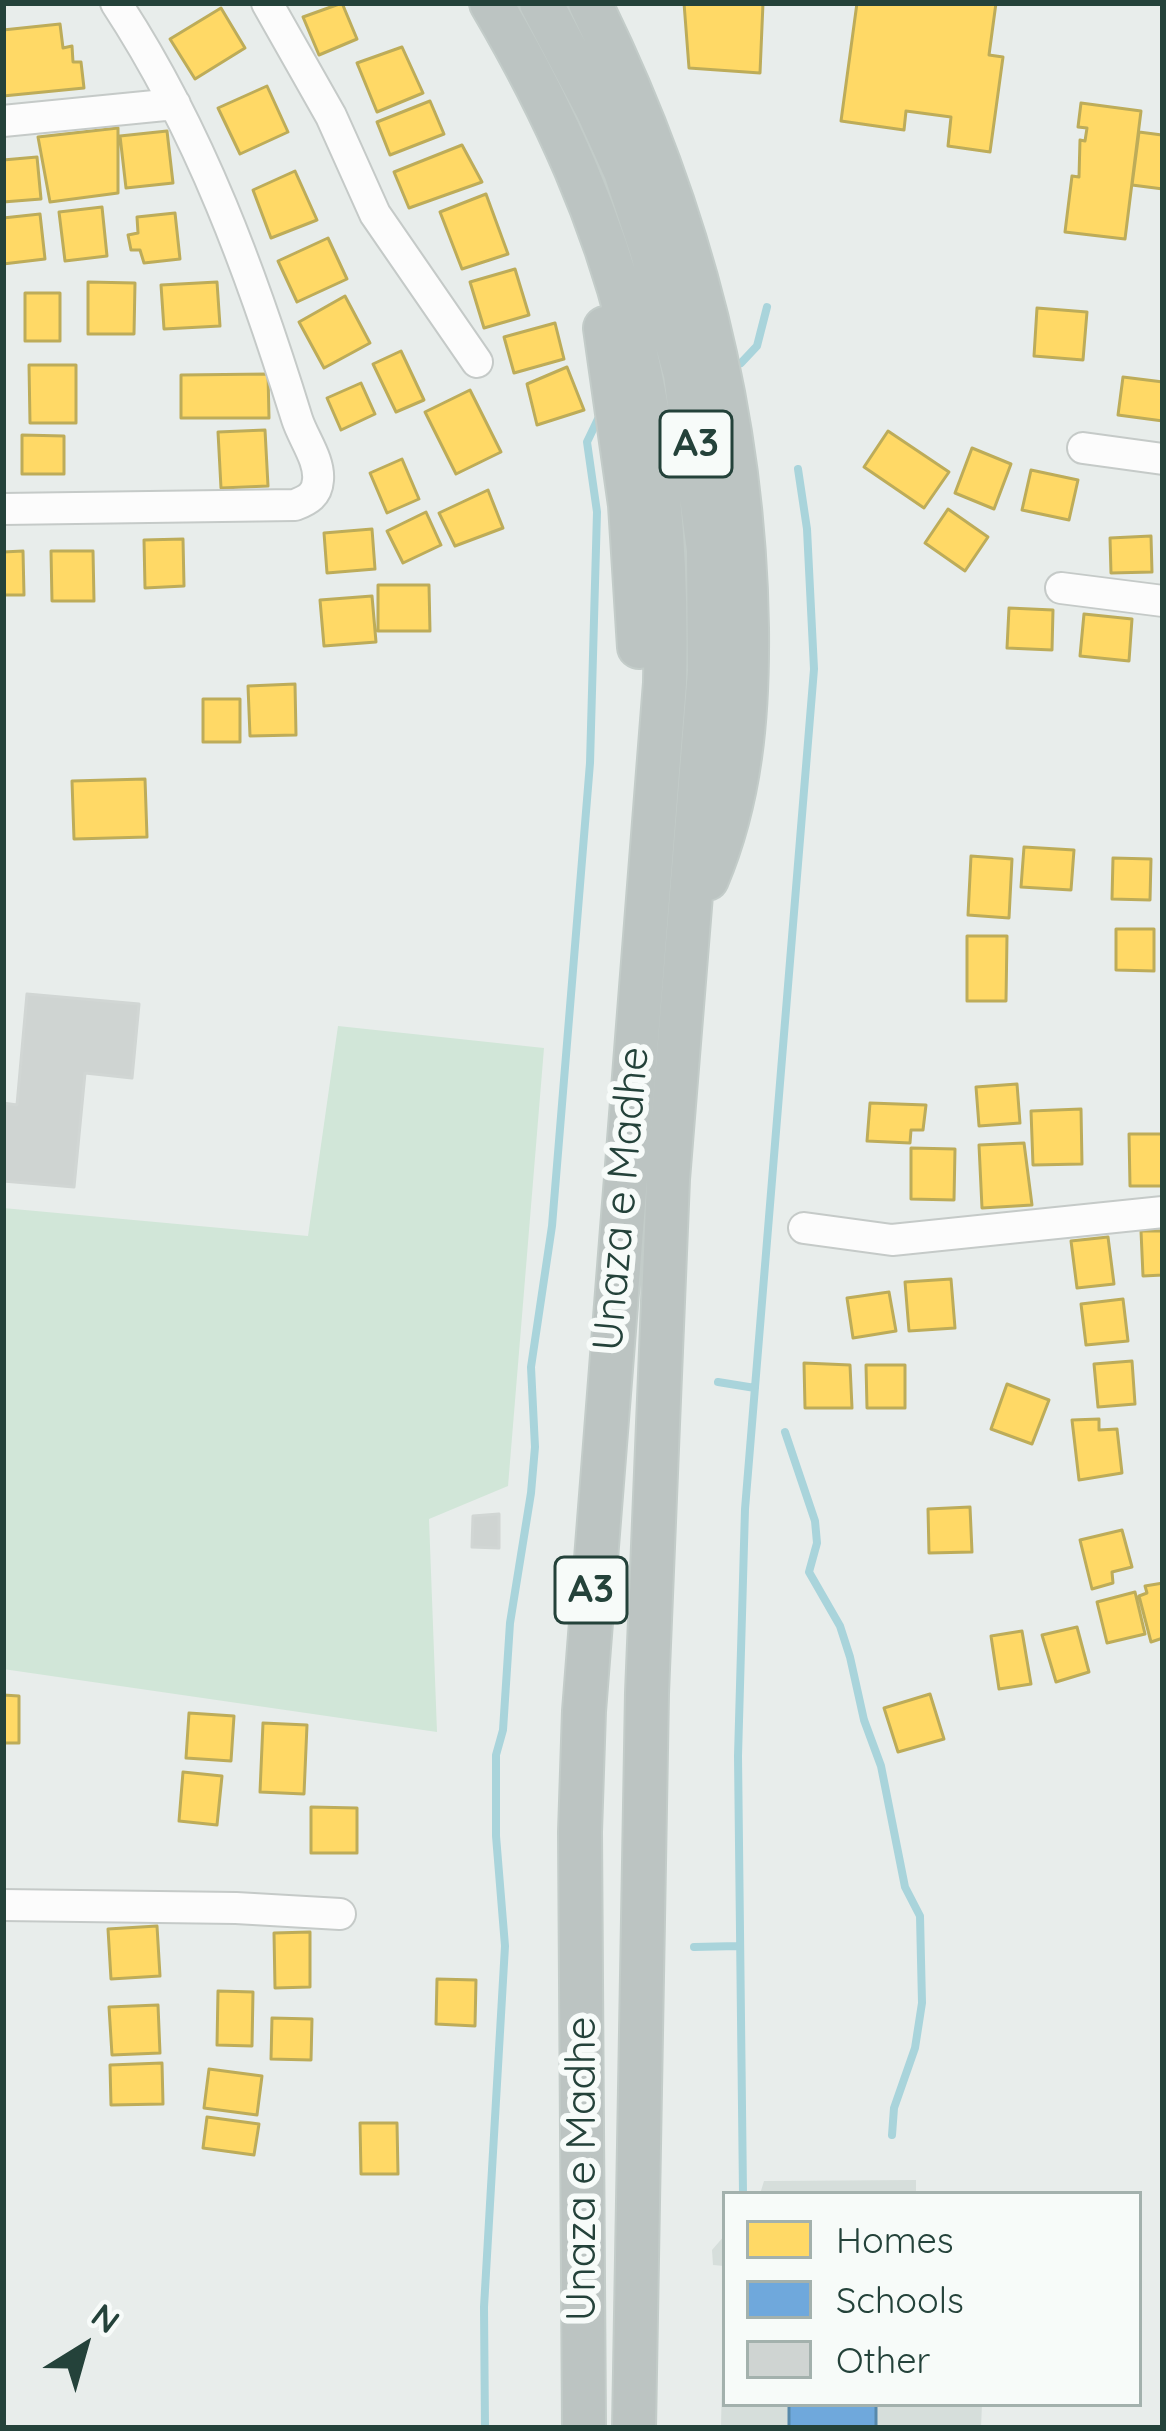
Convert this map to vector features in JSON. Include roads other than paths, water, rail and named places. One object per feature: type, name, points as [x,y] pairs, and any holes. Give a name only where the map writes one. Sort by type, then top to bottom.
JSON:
[{"type":"highway","points":[[460,3],[492,47],[542,142],[569,206],[599,300],[630,505],[639,651],[658,754]]},
{"type":"highway","name":"Unaza e Madhe","points":[[490,3],[525,61],[587,190],[637,348],[663,519],[666,622],[658,754],[584,1711],[580,1832],[584,2428]]},
{"type":"highway","name":"Unaza e Madhe","points":[[541,3],[625,171],[686,374],[702,488],[709,607],[692,914],[668,1179],[645,1754],[634,2428]]},
{"type":"highway","points":[[590,3],[650,138],[684,230],[716,355],[740,494],[747,658],[741,767],[727,833],[692,914]]},
{"type":"street","points":[[3,509],[296,505],[310,499],[318,485],[318,468],[300,428],[248,268],[212,181],[153,58],[116,3]]},
{"type":"street","points":[[267,3],[332,116],[375,214],[477,362]]},
{"type":"street","points":[[3,121],[175,104]]},
{"type":"street","points":[[1083,448],[1163,459]]},
{"type":"street","points":[[1061,589],[1163,601]]},
{"type":"street","points":[[804,1228],[892,1240],[1163,1212]]},
{"type":"street","points":[[3,1905],[340,1914]]},
{"type":"waterway","points":[[741,363],[757,346],[767,307]]},
{"type":"waterway","points":[[485,2428],[484,2307],[505,1946],[496,1836],[496,1755],[503,1730],[510,1623],[531,1493],[535,1447],[531,1367],[552,1226],[590,763],[597,512],[587,442],[598,419]]},
{"type":"waterway","points":[[743,2191],[738,1756],[745,1509],[814,669],[807,529],[798,469]]},
{"type":"waterway","points":[[718,1382],[755,1388]]},
{"type":"waterway","points":[[785,1432],[815,1521],[817,1543],[809,1572],[840,1626],[881,1766],[905,1887],[920,1916],[922,2003],[915,2048],[894,2108],[892,2135]]},
{"type":"waterway","points":[[694,1947],[738,1946]]}]
